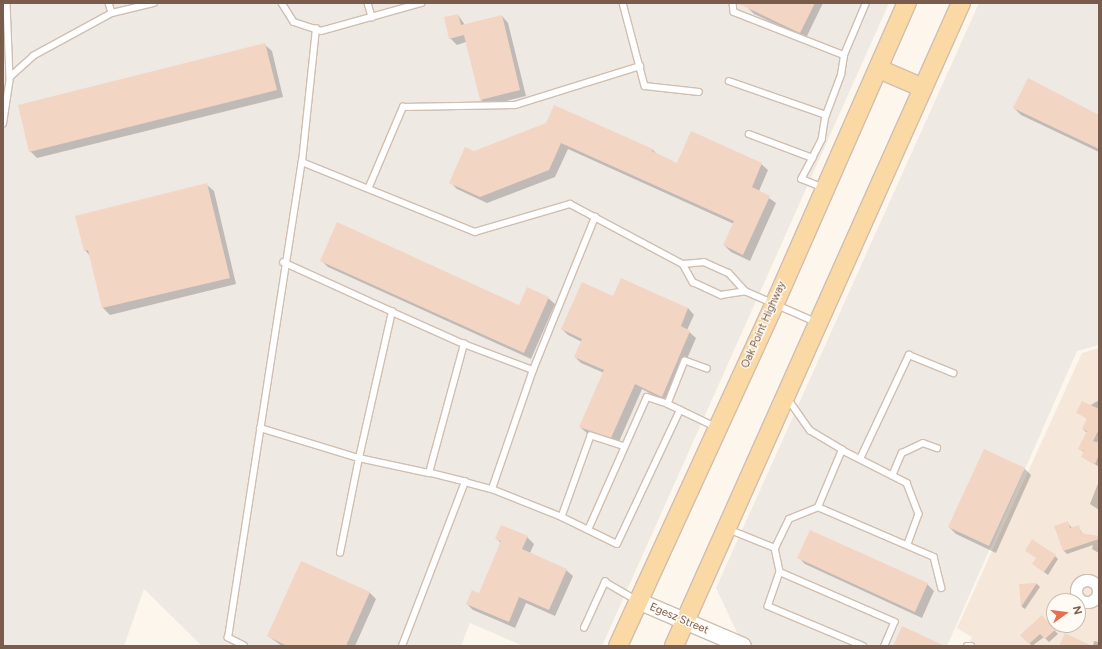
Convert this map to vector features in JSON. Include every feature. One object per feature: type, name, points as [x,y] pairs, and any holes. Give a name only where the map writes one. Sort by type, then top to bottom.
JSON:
[{"type":"main road","name":"Oak Point Highway","points":[[618,646],[775,303],[907,3]]},
{"type":"main road","points":[[674,646],[961,3]]},
{"type":"main road","points":[[879,69],[923,88]]},
{"type":"street","name":"Egesz Street","points":[[638,601],[743,646]]},
{"type":"lane","points":[[3,124],[10,77],[7,3]]},
{"type":"lane","points":[[109,3],[112,13]]},
{"type":"lane","points":[[10,77],[33,56],[112,13],[154,3]]},
{"type":"lane","points":[[282,3],[294,22],[321,31],[421,3]]},
{"type":"lane","points":[[368,3],[372,17]]},
{"type":"lane","points":[[623,3],[645,86],[699,92]]},
{"type":"lane","points":[[733,3],[734,12],[844,55]]},
{"type":"lane","points":[[826,189],[802,179],[822,140],[826,115],[841,75],[844,55],[866,3]]},
{"type":"lane","points":[[244,646],[228,638],[284,263],[302,162],[316,29]]},
{"type":"lane","points":[[369,187],[403,107],[515,105],[640,66]]},
{"type":"lane","points":[[729,81],[826,115]]},
{"type":"lane","points":[[749,134],[813,158]]},
{"type":"lane","points":[[302,162],[369,187],[475,232],[570,204],[683,264],[693,282],[721,295],[745,290]]},
{"type":"lane","points":[[492,489],[534,370],[595,217]]},
{"type":"lane","points":[[683,264],[704,262],[729,273],[745,290],[818,323]]},
{"type":"lane","points":[[284,263],[464,344],[534,370]]},
{"type":"lane","points":[[340,553],[359,458],[392,312]]},
{"type":"lane","points":[[429,473],[464,344]]},
{"type":"lane","points":[[860,459],[909,355],[953,372]]},
{"type":"lane","points":[[668,404],[685,361],[707,369]]},
{"type":"lane","points":[[588,530],[647,396],[668,404],[718,428]]},
{"type":"lane","points":[[786,396],[810,431],[842,450],[908,484],[919,514],[908,545]]},
{"type":"lane","points":[[260,428],[359,458],[429,473],[492,489],[562,517],[617,544],[680,410]]},
{"type":"lane","points":[[562,517],[591,436],[624,447]]},
{"type":"lane","points":[[892,476],[902,453],[923,444],[937,448]]},
{"type":"lane","points":[[842,450],[818,507],[789,519],[775,548],[780,572],[768,606],[863,646]]},
{"type":"lane","points":[[402,646],[465,482]]},
{"type":"lane","points":[[818,507],[934,557],[942,588]]},
{"type":"lane","points":[[726,528],[775,548]]},
{"type":"lane","points":[[780,572],[895,622],[885,646]]},
{"type":"lane","points":[[584,628],[605,582],[625,591],[638,601]]},
{"type":"shaded area","points":[[3,3],[889,3],[602,646],[523,646],[470,623],[461,646],[202,646],[144,589],[124,646],[3,646]]},
{"type":"shaded area","points":[[979,3],[1099,3],[1099,345],[1077,351],[947,646],[752,646],[741,641],[716,588]]},
{"type":"shaded area","points":[[1099,348],[1099,646],[968,646],[972,637],[957,628],[1082,353]]},
{"type":"building","points":[[737,3],[815,3],[800,33]]},
{"type":"building","points":[[458,14],[461,25],[502,15],[520,90],[480,100],[464,35],[449,39],[444,17]]},
{"type":"building","points":[[265,43],[277,90],[29,152],[18,105]]},
{"type":"building","points":[[1028,78],[1099,115],[1099,149],[1013,108]]},
{"type":"building","points":[[554,105],[653,149],[652,151],[677,163],[691,131],[762,163],[752,187],[770,196],[743,255],[723,245],[734,221],[561,143],[549,170],[480,197],[449,183],[465,147],[474,151],[546,123]]},
{"type":"building","points":[[207,183],[230,278],[102,308],[88,250],[84,251],[75,216]]},
{"type":"building","points":[[337,222],[519,305],[527,287],[549,297],[524,353],[320,261]]},
{"type":"building","points":[[621,278],[688,308],[681,326],[690,331],[662,397],[635,384],[611,438],[579,427],[604,370],[574,357],[582,339],[561,329],[582,282],[613,296]]},
{"type":"building","points":[[1082,401],[1099,409],[1099,429],[1093,441],[1099,443],[1099,455],[1095,464],[1081,457],[1084,451],[1078,449],[1087,431],[1082,429],[1087,418],[1076,413]]},
{"type":"building","points":[[984,449],[1025,468],[989,546],[948,527]]},
{"type":"building","points":[[1068,521],[1070,528],[1079,525],[1081,533],[1099,536],[1099,539],[1063,551],[1054,526]]},
{"type":"building","points":[[501,525],[528,536],[522,549],[567,569],[549,610],[519,597],[509,622],[466,604],[472,590],[479,593],[501,541],[495,539]]},
{"type":"building","points":[[810,530],[928,583],[915,612],[797,558]]},
{"type":"building","points":[[1032,539],[1056,555],[1044,572],[1032,564],[1036,558],[1025,551]]},
{"type":"building","points":[[301,561],[370,592],[346,646],[287,646],[267,636]]},
{"type":"building","points":[[1037,583],[1021,607],[1019,584]]},
{"type":"building","points":[[1042,615],[1046,620],[1046,633],[1052,633],[1045,639],[1040,634],[1029,644],[1020,635]]},
{"type":"building","points":[[902,626],[945,646],[893,646]]},
{"type":"building","points":[[1065,633],[1092,646],[1059,646]]}]
